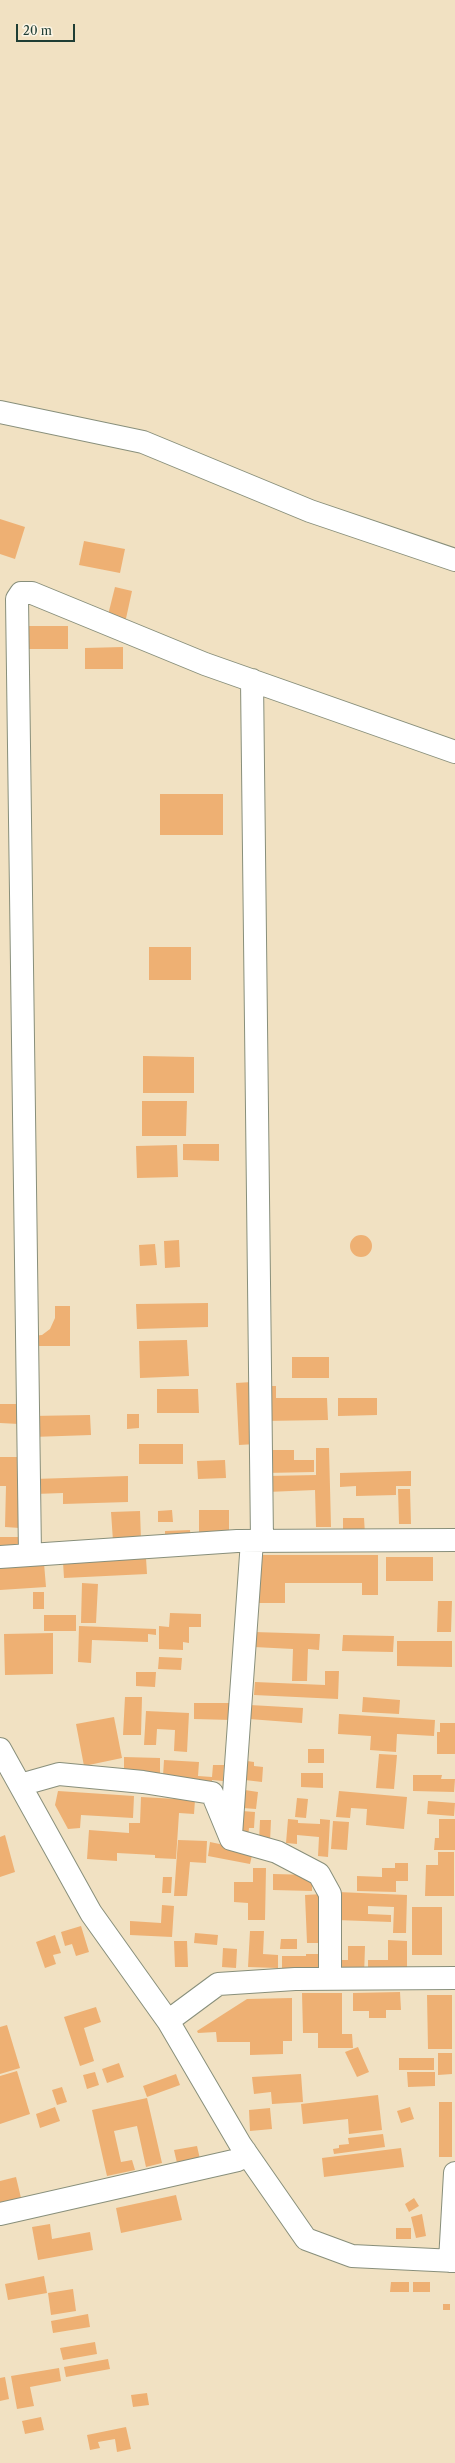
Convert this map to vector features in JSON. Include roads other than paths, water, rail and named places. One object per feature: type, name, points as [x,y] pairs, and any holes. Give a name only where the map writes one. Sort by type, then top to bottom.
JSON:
[{"type":"street","points":[[0,412],[143,442],[310,511],[455,560]]},
{"type":"street","points":[[30,1555],[17,599],[21,593],[32,593],[205,664],[455,752]]},
{"type":"street","points":[[231,1839],[257,1541],[252,680]]},
{"type":"street","points":[[417,1540],[455,1525]]},
{"type":"street","points":[[0,1557],[257,1541],[455,1540]]},
{"type":"street","points":[[0,1749],[91,1913],[168,2021],[245,2151],[306,2239],[352,2256],[452,2261],[455,2173]]},
{"type":"street","points":[[20,1785],[58,1774],[142,1782],[212,1793],[231,1839]]},
{"type":"street","points":[[231,1839],[277,1852],[319,1874],[330,1894],[330,1979]]},
{"type":"street","points":[[168,2021],[218,1984],[330,1979],[455,1978]]},
{"type":"street","points":[[0,2214],[238,2160],[245,2151]]}]
